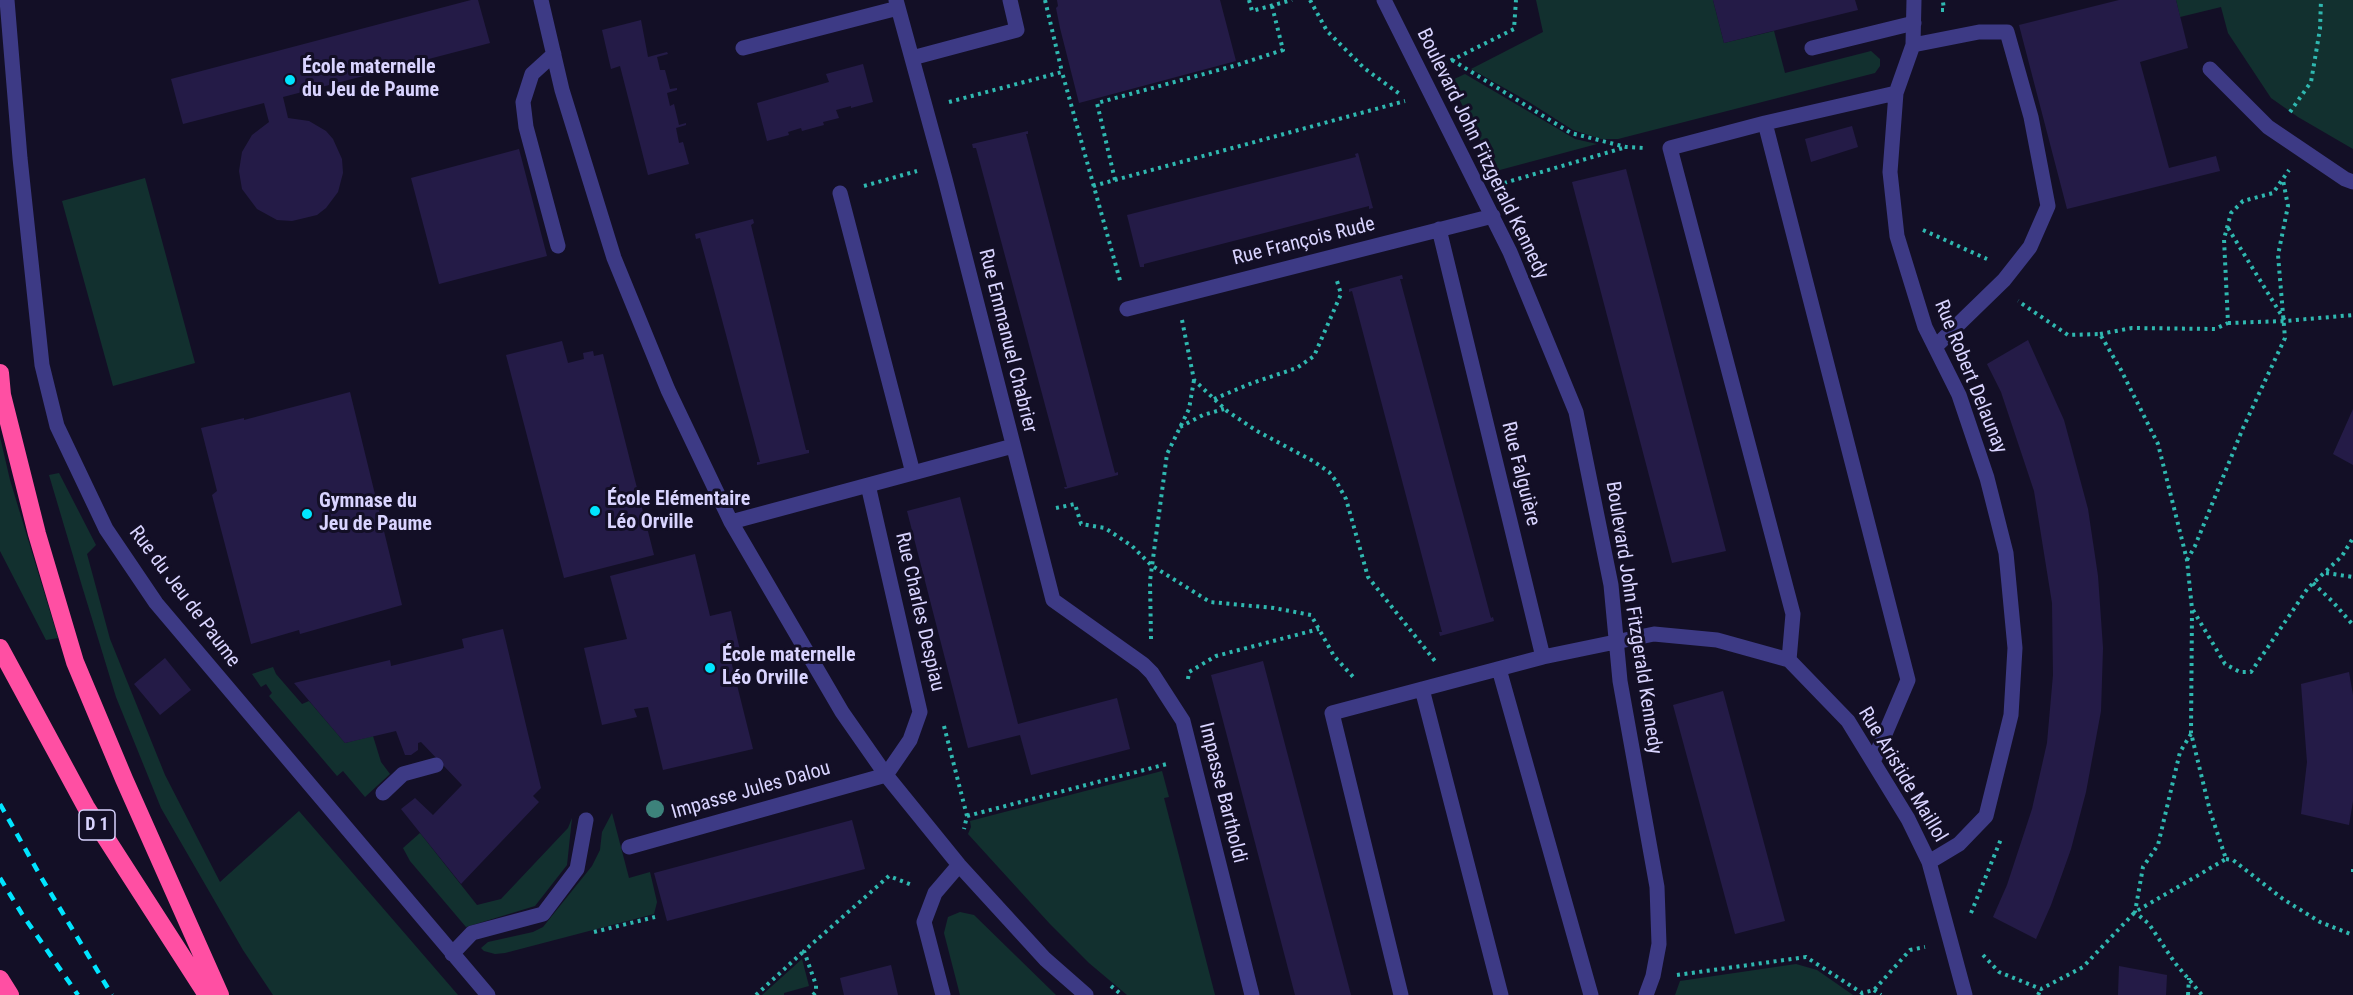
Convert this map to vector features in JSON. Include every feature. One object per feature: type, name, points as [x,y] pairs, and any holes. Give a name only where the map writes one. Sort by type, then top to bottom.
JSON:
[{"type":"highway","points":[[0,373],[2,395],[34,522],[75,662],[220,995]]},
{"type":"highway","name":"D 1","points":[[0,648],[86,807],[207,995]]},
{"type":"highway","points":[[0,979],[10,995]]},
{"type":"street","name":"Rue du Jeu de Paume","points":[[7,0],[20,158],[42,365],[57,426],[106,529],[156,603],[488,995]]},
{"type":"street","points":[[541,0],[562,90],[614,258],[668,390],[731,522],[842,712],[886,775],[959,865],[1045,959],[1086,995]]},
{"type":"street","points":[[912,58],[1017,30],[1010,0]]},
{"type":"street","name":"Boulevard John Fitzgerald Kennedy","points":[[1384,0],[1510,252],[1576,412],[1611,585],[1620,681],[1657,887],[1659,944],[1653,976],[1646,995]]},
{"type":"street","name":"Rue Robert Delaunay","points":[[1914,0],[1913,45],[1896,93],[1890,172],[1897,236],[1925,327],[1959,395],[1987,478],[2006,553],[2015,648],[2011,715],[1986,816],[1959,844],[1929,862]]},
{"type":"street","points":[[743,48],[897,4]]},
{"type":"street","name":"Rue Emmanuel Chabrier","points":[[731,522],[1013,446],[897,4]]},
{"type":"street","points":[[1812,48],[1914,23]]},
{"type":"street","points":[[1913,45],[1979,32],[2007,32],[2031,117],[2048,206],[2030,247],[2004,280],[1935,347]]},
{"type":"street","points":[[554,54],[532,74],[523,102],[526,127],[558,246]]},
{"type":"street","points":[[2210,69],[2268,127],[2353,182]]},
{"type":"street","points":[[1401,995],[1332,713],[1543,657],[1654,634],[1717,640],[1790,660],[1793,614],[1670,148],[1765,123],[1896,93]]},
{"type":"street","points":[[1765,123],[1908,680],[1873,762]]},
{"type":"street","points":[[840,193],[913,473]]},
{"type":"street","name":"Rue François Rude","points":[[1127,309],[1493,216]]},
{"type":"street","name":"Rue Falguière","points":[[1439,229],[1543,657]]},
{"type":"street","name":"Impasse Bartholdi","points":[[1013,446],[1053,600],[1143,664],[1152,673],[1183,721],[1252,995]]},
{"type":"street","name":"Rue Charles Despiau","points":[[868,485],[920,712],[910,740],[886,775]]},
{"type":"street","name":"Rue Aristide Maillol","points":[[1790,660],[1848,721],[1908,819],[1929,862],[1965,995]]},
{"type":"street","points":[[1499,669],[1591,995]]},
{"type":"street","points":[[1422,689],[1501,995]]},
{"type":"street","points":[[383,793],[403,774],[436,765]]},
{"type":"street","name":"Impasse Jules Dalou","points":[[628,847],[886,775]]},
{"type":"street","points":[[452,954],[472,933],[543,914],[577,869],[586,820]]},
{"type":"street","points":[[943,995],[924,922],[936,893],[959,865]]},
{"type":"path","points":[[1045,0],[1062,72],[1123,292]]},
{"type":"path","points":[[1249,0],[1252,11],[1292,0]]},
{"type":"path","points":[[1093,186],[1410,100],[1364,68],[1328,31],[1310,0]]},
{"type":"path","points":[[1439,67],[1514,29],[1516,0]]},
{"type":"path","points":[[2268,127],[2293,110],[2311,82],[2320,29],[2320,0]]},
{"type":"path","points":[[1115,180],[1097,103],[1283,51],[1272,6]]},
{"type":"path","points":[[1452,60],[1571,133],[1626,147],[1670,148]]},
{"type":"path","points":[[925,108],[1062,72]]},
{"type":"path","points":[[1480,190],[1626,147]]},
{"type":"path","points":[[2228,323],[2224,239],[2231,213],[2243,201],[2273,193],[2303,150]]},
{"type":"path","points":[[840,193],[920,170],[922,179]]},
{"type":"path","points":[[2187,560],[2195,546],[2243,428],[2285,338],[2278,255],[2288,206],[2283,180]]},
{"type":"path","points":[[1895,217],[1988,260],[2004,280],[2012,296],[2068,335],[2100,334],[2132,328],[2215,329],[2228,323],[2353,315]]},
{"type":"path","points":[[2227,227],[2285,321]]},
{"type":"path","points":[[1214,399],[1252,382],[1297,368],[1314,356],[1341,294],[1336,278]]},
{"type":"path","points":[[1152,646],[1151,565],[1167,454],[1189,409],[1194,380],[1177,296]]},
{"type":"path","points":[[2100,334],[2158,444],[2187,560],[2192,609],[2191,733],[2210,811],[2226,859]]},
{"type":"path","points":[[1194,380],[1224,409],[1257,431],[1313,461],[1336,481],[1346,499],[1368,577],[1435,661],[1438,668]]},
{"type":"path","points":[[1179,427],[1203,415],[1224,409]]},
{"type":"path","points":[[1051,509],[1075,504],[1081,524],[1105,528],[1132,546],[1151,565],[1210,602],[1311,615],[1334,656],[1356,681],[1358,687]]},
{"type":"path","points":[[2192,609],[2224,664],[2240,672],[2252,672],[2313,583],[2342,556],[2353,538]]},
{"type":"path","points":[[2325,573],[2353,578]]},
{"type":"path","points":[[2313,583],[2353,626]]},
{"type":"path","points":[[1187,682],[1190,672],[1216,656],[1319,629]]},
{"type":"path","points":[[943,722],[967,816],[1192,757]]},
{"type":"path","points":[[2135,912],[2143,867],[2158,845],[2180,752],[2191,733]]},
{"type":"path","points":[[2038,995],[2041,989],[2083,966],[2135,912],[2226,859],[2233,860],[2283,899],[2320,922],[2353,935]]},
{"type":"path","points":[[756,995],[889,876],[936,893]]},
{"type":"path","points":[[2135,912],[2148,924],[2202,995]]},
{"type":"path","points":[[594,932],[655,917]]},
{"type":"path","points":[[1673,985],[1676,976],[1806,957],[1863,993],[1874,990],[1911,950],[1930,945]]},
{"type":"path","points":[[804,951],[816,985],[816,992],[813,995]]},
{"type":"path","points":[[1974,953],[1983,955],[2000,972],[2041,989]]},
{"type":"path","points":[[2188,995],[2189,978]]},
{"type":"path","points":[[1874,990],[1881,995]]},
{"type":"green space","points":[[1536,0],[1713,0],[1724,43],[1774,31],[1785,73],[1871,51],[1880,59],[1880,66],[1875,73],[1618,139],[1601,139],[1573,130],[1471,69],[1543,32]]},
{"type":"green space","points":[[2176,0],[2353,0],[2353,149],[2298,117],[2271,98],[2228,33],[2221,7],[2180,17]]},
{"type":"green space","points":[[1465,74],[1575,139],[1597,144],[1496,171],[1450,81]]},
{"type":"green space","points":[[145,178],[195,363],[113,386],[62,201]]},
{"type":"green space","points":[[0,437],[10,480],[58,638],[46,640],[0,551]]},
{"type":"green space","points":[[59,473],[96,545],[87,554],[110,639],[165,775],[220,882],[299,811],[458,995],[273,995],[243,950],[161,808],[116,697],[82,586],[49,475]]},
{"type":"green space","points":[[273,667],[276,674],[302,704],[309,701],[345,743],[373,736],[381,762],[390,774],[365,797],[343,771],[337,776],[269,696],[272,693],[266,684],[261,687],[252,674]]},
{"type":"green space","points":[[1162,771],[1169,797],[1164,798],[1215,995],[1127,995],[1089,963],[1050,924],[968,834],[971,827],[970,821]]},
{"type":"green space","points":[[612,813],[629,878],[650,872],[657,902],[654,914],[505,953],[495,954],[484,951],[481,948],[488,942],[533,932],[543,927],[592,866],[600,850],[602,832]]},
{"type":"green space","points":[[572,818],[567,865],[535,906],[466,927],[410,861],[403,848],[420,833],[477,905],[501,899],[568,828]]},
{"type":"green space","points":[[960,912],[974,915],[1056,995],[960,995],[944,933],[948,917]]},
{"type":"green space","points":[[802,959],[809,986],[784,993],[784,995],[762,995]]},
{"type":"green space","points":[[1796,964],[1817,970],[1853,995],[1675,995],[1680,981]]},
{"type":"building","points":[[478,0],[490,43],[283,97],[288,118],[309,121],[326,131],[333,139],[342,159],[343,173],[338,192],[326,208],[317,215],[292,221],[277,220],[257,209],[242,189],[239,171],[242,152],[252,135],[269,122],[264,103],[183,124],[171,79]]},
{"type":"building","points":[[1057,0],[1220,0],[1236,61],[1079,103],[1060,28],[1056,8]]},
{"type":"building","points":[[1713,0],[1855,0],[1858,10],[1724,43]]},
{"type":"building","points":[[2119,0],[2176,0],[2188,48],[2140,62],[2169,168],[2216,156],[2220,171],[2067,209],[2019,25]]},
{"type":"building","points":[[641,20],[648,57],[667,52],[668,54],[657,57],[660,70],[665,70],[670,89],[677,88],[667,93],[670,106],[674,104],[679,125],[686,123],[676,128],[679,143],[683,142],[689,164],[648,175],[620,66],[611,69],[602,30]]},
{"type":"building","points":[[863,64],[873,102],[836,110],[839,118],[823,122],[824,125],[802,131],[801,128],[788,132],[789,135],[767,141],[757,103],[829,82],[826,74]]},
{"type":"building","points":[[1852,126],[1858,147],[1811,162],[1805,139]]},
{"type":"building","points":[[1028,131],[1026,134],[1115,473],[1118,472],[1118,475],[1065,489],[1064,487],[1067,487],[976,148],[973,148],[972,144]]},
{"type":"building","points":[[519,149],[547,256],[439,284],[411,178]]},
{"type":"building","points":[[1358,153],[1373,208],[1369,209],[1369,206],[1144,264],[1144,267],[1140,267],[1127,215],[1356,157],[1355,154]]},
{"type":"building","points":[[1626,169],[1726,551],[1672,563],[1572,182]]},
{"type":"building","points":[[753,219],[754,223],[751,225],[806,450],[809,450],[809,453],[757,465],[757,462],[760,462],[713,286],[700,238],[696,239],[695,234]]},
{"type":"building","points":[[1402,275],[1403,279],[1400,279],[1491,618],[1493,617],[1494,621],[1440,636],[1439,632],[1442,632],[1352,291],[1349,292],[1349,289]]},
{"type":"building","points":[[2028,340],[2064,420],[2088,509],[2098,576],[2103,648],[2101,711],[2086,792],[2071,849],[2036,939],[1993,917],[2007,885],[2032,809],[2047,743],[2053,675],[2052,603],[2034,491],[2001,392],[1987,364]]},
{"type":"building","points":[[562,341],[568,363],[584,359],[583,353],[593,351],[594,356],[603,354],[654,555],[564,578],[506,355]]},
{"type":"building","points":[[350,392],[402,605],[300,634],[299,630],[251,644],[212,495],[217,491],[201,428],[244,418],[244,420]]},
{"type":"building","points":[[2353,409],[2353,465],[2333,454]]},
{"type":"building","points":[[960,497],[1018,724],[1117,698],[1130,749],[1031,775],[1020,735],[968,748],[907,511]]},
{"type":"building","points":[[695,554],[710,616],[731,611],[742,659],[731,661],[753,749],[663,770],[648,707],[634,709],[637,717],[602,725],[584,648],[627,639],[610,576]]},
{"type":"building","points":[[503,629],[541,788],[533,796],[539,802],[461,884],[401,809],[415,798],[433,815],[462,785],[421,742],[418,743],[418,750],[411,755],[405,755],[396,731],[345,743],[294,683],[390,660],[391,666],[464,648],[462,639]]},
{"type":"building","points":[[165,658],[191,690],[160,715],[134,684]]},
{"type":"building","points":[[1263,661],[1351,995],[1295,995],[1211,675]]},
{"type":"building","points":[[2349,672],[2353,695],[2353,801],[2349,825],[2301,814],[2307,762],[2301,684]]},
{"type":"building","points":[[1723,691],[1785,921],[1735,934],[1673,705]]},
{"type":"building","points":[[852,820],[865,869],[667,921],[654,873]]},
{"type":"building","points":[[891,965],[898,995],[844,995],[840,978]]},
{"type":"building","points":[[2119,966],[2167,975],[2166,995],[2118,995]]},
{"type":"railway","points":[[0,804],[112,995]]},
{"type":"railway","points":[[0,878],[78,995]]},
{"type":"place","name":"École maternelle du Jeu de Paume","points":[[290,80]]},
{"type":"place","name":"École Elémentaire Léo Orville","points":[[595,511]]},
{"type":"place","name":"Gymnase du Jeu de Paume","points":[[307,514]]},
{"type":"place","name":"École maternelle Léo Orville","points":[[710,668]]}]
